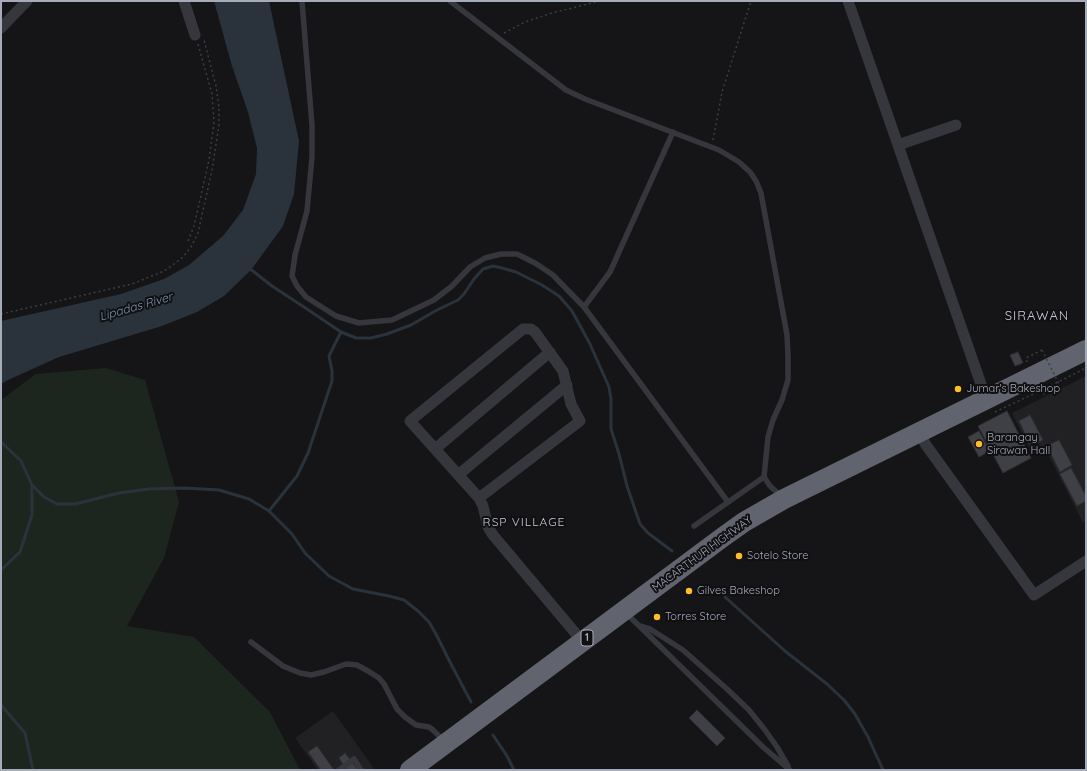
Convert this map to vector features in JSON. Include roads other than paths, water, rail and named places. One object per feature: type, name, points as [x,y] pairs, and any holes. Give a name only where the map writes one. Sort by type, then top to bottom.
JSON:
[{"type":"highway","name":"MACARTHUR HIGHWAY","points":[[410,770],[728,533],[784,499],[1086,350]]},
{"type":"street","points":[[1,28],[28,1]]},
{"type":"street","points":[[184,1],[186,10],[199,35]]},
{"type":"street","points":[[848,1],[987,399]]},
{"type":"street","points":[[898,145],[956,124]]},
{"type":"street","points":[[479,498],[580,421],[571,404],[563,371],[535,332],[531,329],[523,329],[410,421],[479,498],[483,506],[488,527],[493,535],[582,641]]},
{"type":"street","points":[[435,449],[550,352]]},
{"type":"street","points":[[458,475],[567,385]]},
{"type":"street","points":[[919,433],[926,445],[1034,595],[1086,561]]},
{"type":"lane","points":[[302,1],[312,125],[312,157],[307,211],[295,255],[292,276],[296,286],[306,297],[336,316],[359,323],[392,320],[434,300],[452,286],[470,267],[485,258],[501,254],[517,254],[536,263],[553,275],[584,307],[728,502]]},
{"type":"lane","points":[[450,1],[566,90],[585,99],[712,147],[729,155],[750,172],[762,193],[787,335],[788,380],[768,437],[764,477],[770,486],[784,499]]},
{"type":"lane","points":[[584,307],[601,285],[615,262],[673,132]]},
{"type":"lane","points":[[694,526],[764,477]]},
{"type":"lane","points":[[623,611],[764,747],[790,770]]},
{"type":"lane","points":[[639,626],[650,629],[683,650],[727,689],[749,710],[765,730],[778,747],[790,770]]},
{"type":"lane","points":[[251,642],[283,666],[300,673],[311,675],[346,664],[357,665],[379,678],[389,691],[397,709],[405,718],[416,725],[429,727],[446,744]]},
{"type":"lane","points":[[339,770],[354,759],[361,770]]},
{"type":"water","name":"Lipadas River","points":[[214,1],[269,1],[299,141],[294,194],[283,226],[251,270],[224,296],[197,312],[162,326],[59,357],[1,384],[1,321],[121,294],[164,279],[189,265],[223,236],[243,210],[256,174],[257,148],[248,112],[232,66]]},
{"type":"waterway","points":[[249,268],[272,286],[341,332],[356,338],[371,338],[411,325],[458,300],[483,269],[493,266],[516,272],[542,285],[559,296],[572,311],[590,344],[609,387],[611,399],[611,429],[627,486],[640,524],[648,533],[672,551]]},
{"type":"waterway","points":[[269,511],[297,476],[308,453],[332,381],[329,356],[341,332]]},
{"type":"waterway","points":[[1,442],[21,461],[32,485],[32,515],[20,552],[1,570]]},
{"type":"waterway","points":[[32,485],[44,497],[57,504],[75,504],[119,493],[149,489],[184,488],[219,490],[249,499],[269,511],[292,534],[305,553],[329,576],[353,589],[404,600],[418,611],[429,622],[436,634],[471,702]]},
{"type":"waterway","points":[[725,597],[785,651],[827,684],[844,700],[855,714],[868,737],[883,770]]},
{"type":"waterway","points":[[1,705],[25,733],[33,770]]},
{"type":"waterway","points":[[493,735],[507,756],[514,770]]},
{"type":"place","name":"Jumar's Bakeshop","points":[[958,389]]},
{"type":"place","name":"Barangay Sirawan Hall","points":[[979,444]]},
{"type":"place","name":"Sotelo Store","points":[[739,556]]},
{"type":"place","name":"Gilves Bakeshop","points":[[689,591]]},
{"type":"place","name":"Torres Store","points":[[657,617]]},
{"type":"district","name":"SIRAWAN","points":[[1037,316]]},
{"type":"district","name":"RSP VILLAGE","points":[[524,522]]}]
